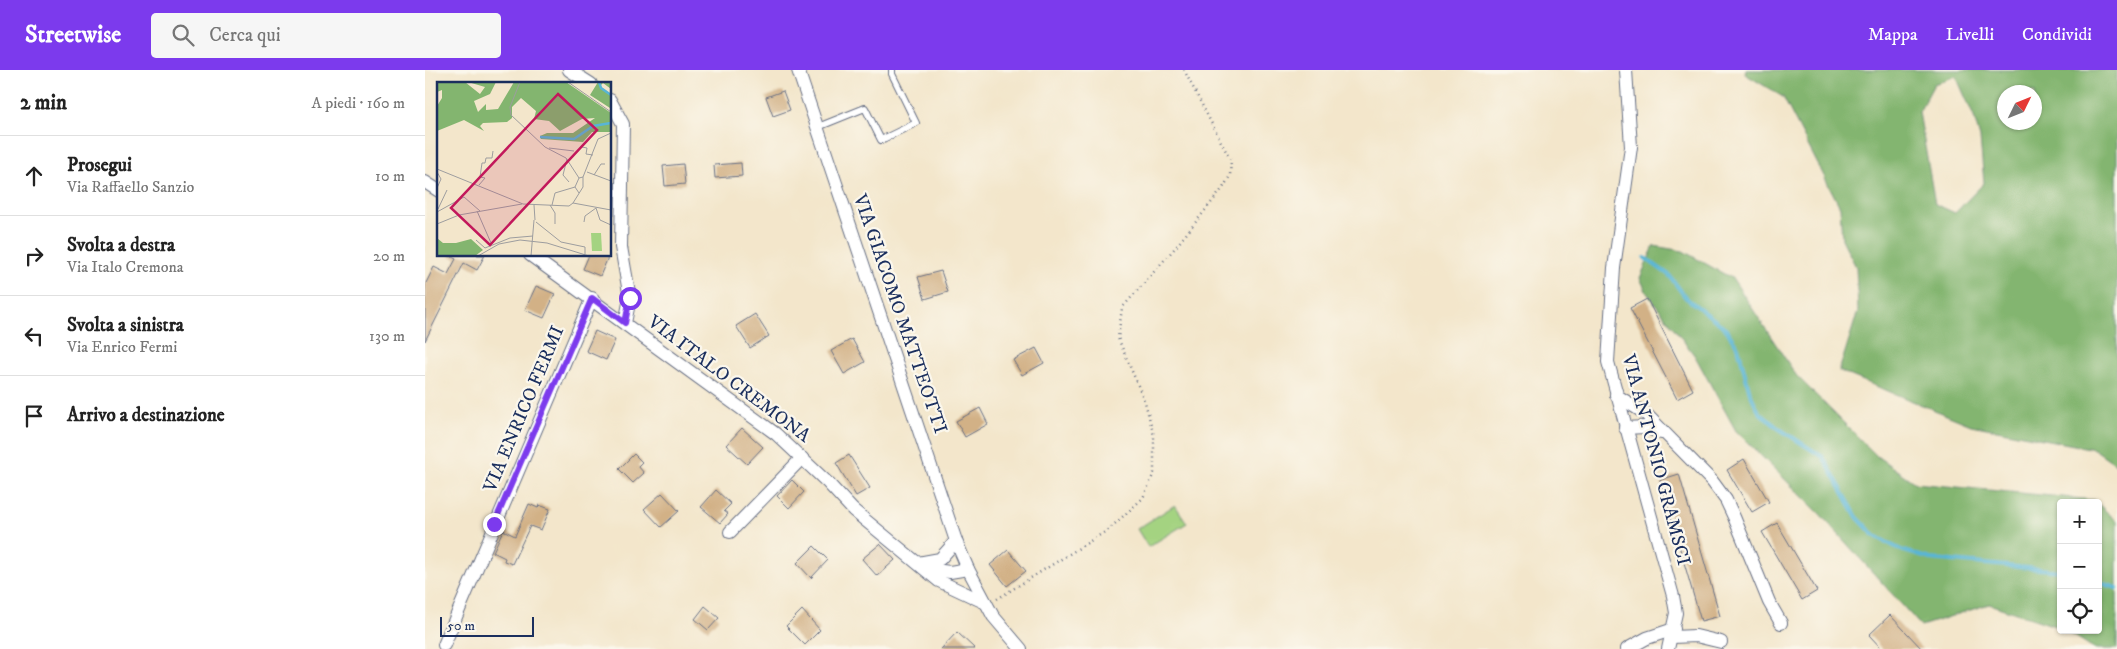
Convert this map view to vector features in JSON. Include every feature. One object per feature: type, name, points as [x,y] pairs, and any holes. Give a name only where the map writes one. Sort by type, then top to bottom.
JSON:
[{"type":"street","points":[[569,70],[588,82]]},
{"type":"street","name":"VIA GIACOMO MATTEOTTI","points":[[798,70],[957,541],[968,569],[991,601],[993,616],[1021,649]]},
{"type":"street","name":"VIA ANTONIO GRAMSCI","points":[[1627,70],[1631,147],[1614,268],[1608,362],[1673,596],[1676,613],[1671,638]]},
{"type":"street","points":[[611,102],[623,124],[621,247],[630,298],[625,323]]},
{"type":"street","points":[[425,182],[437,190]]},
{"type":"street","name":"VIA ITALO CREMONA","points":[[531,256],[592,298],[775,434],[802,458],[853,510],[939,581],[991,601]]},
{"type":"street","name":"VIA ENRICO FERMI","points":[[444,645],[592,298]]},
{"type":"street","points":[[1616,395],[1646,414],[1663,434],[1689,456],[1725,500],[1769,602],[1781,623]]},
{"type":"street","points":[[1625,428],[1645,427],[1663,434]]},
{"type":"street","points":[[730,532],[802,458]]},
{"type":"street","points":[[922,566],[940,559],[957,541]]},
{"type":"street","points":[[922,566],[950,572],[968,569]]},
{"type":"street","points":[[1627,649],[1647,638],[1695,636],[1721,642]]},
{"type":"lane","points":[[818,127],[865,108],[881,140],[916,123],[892,74],[892,70]]},
{"type":"path","points":[[991,601],[1108,530],[1143,498],[1154,473],[1154,436],[1145,402],[1118,338],[1122,308],[1199,219],[1231,176],[1231,161],[1184,70]]},
{"type":"green space","points":[[1746,70],[2117,70],[2117,465],[2094,449],[1971,425],[1839,371],[1858,311],[1856,267],[1842,239],[1840,207],[1783,97],[1745,74]],"holes":[[[1956,76],[1974,117],[1980,138],[1984,183],[1955,213],[1935,204],[1919,112],[1934,84]]]},
{"type":"green space","points":[[1654,246],[1683,251],[1733,279],[1796,375],[1878,457],[1915,483],[2083,499],[2057,499],[2057,627],[1989,604],[1921,626],[1820,514],[1736,431],[1695,356],[1647,293],[1640,278]]},
{"type":"green space","points":[[1175,505],[1187,523],[1148,547],[1137,529]]},
{"type":"green space","points":[[2102,508],[2117,521],[2117,649],[2095,649],[2071,634],[2102,634]]},
{"type":"building","points":[[783,91],[790,110],[773,116],[766,97]]},
{"type":"building","points":[[741,163],[742,176],[715,178],[714,165]]},
{"type":"building","points":[[683,164],[685,184],[665,186],[663,166]]},
{"type":"building","points":[[450,256],[484,256],[477,270],[464,263],[425,341],[425,285],[434,267],[448,274],[456,259]]},
{"type":"building","points":[[589,256],[609,256],[600,276],[583,269]]},
{"type":"building","points":[[941,271],[948,292],[925,299],[918,277]]},
{"type":"building","points":[[536,286],[555,294],[544,318],[525,310]]},
{"type":"building","points":[[1647,299],[1693,390],[1677,399],[1630,308]]},
{"type":"building","points":[[755,314],[769,336],[750,348],[736,326]]},
{"type":"building","points":[[595,331],[615,340],[606,360],[586,351]]},
{"type":"building","points":[[852,339],[865,362],[844,374],[831,351]]},
{"type":"building","points":[[1036,348],[1044,363],[1022,375],[1013,360]]},
{"type":"building","points":[[980,408],[988,424],[965,437],[956,421]]},
{"type":"building","points":[[742,428],[763,447],[747,464],[726,445]]},
{"type":"building","points":[[634,454],[642,462],[638,466],[644,473],[633,483],[619,469]]},
{"type":"building","points":[[849,455],[870,488],[856,496],[836,463]]},
{"type":"building","points":[[1744,459],[1769,502],[1752,512],[1727,470]]},
{"type":"building","points":[[1679,474],[1720,616],[1701,621],[1660,480]]},
{"type":"building","points":[[792,480],[804,492],[789,508],[777,496]]},
{"type":"building","points":[[716,490],[731,504],[724,511],[728,514],[720,523],[701,507]]},
{"type":"building","points":[[662,493],[679,511],[661,527],[644,509]]},
{"type":"building","points":[[529,504],[538,508],[539,505],[550,509],[541,530],[530,526],[512,564],[504,561],[505,558],[493,552],[503,530],[515,536]]},
{"type":"building","points":[[1777,523],[1817,591],[1802,600],[1762,532]]},
{"type":"building","points":[[880,544],[895,560],[877,576],[862,559]]},
{"type":"building","points":[[814,546],[828,560],[811,578],[797,563]]},
{"type":"building","points":[[1008,550],[1026,571],[1007,586],[990,565]]},
{"type":"building","points":[[705,606],[719,618],[708,630],[695,619]]},
{"type":"building","points":[[802,610],[820,630],[805,645],[786,626]]},
{"type":"building","points":[[1890,615],[1922,649],[1882,649],[1869,635]]},
{"type":"building","points":[[957,632],[975,649],[941,649]]},
{"type":"waterway","points":[[1645,258],[1669,275],[1686,298],[1724,327],[1738,347],[1750,393],[1759,412],[1778,428],[1823,457],[1857,517],[1875,536],[1901,550],[1930,559],[2057,571]]},
{"type":"waterway","points":[[2102,583],[2117,588]]},
{"type":"route","points":[[494,524],[592,298],[625,323],[630,298]]}]
